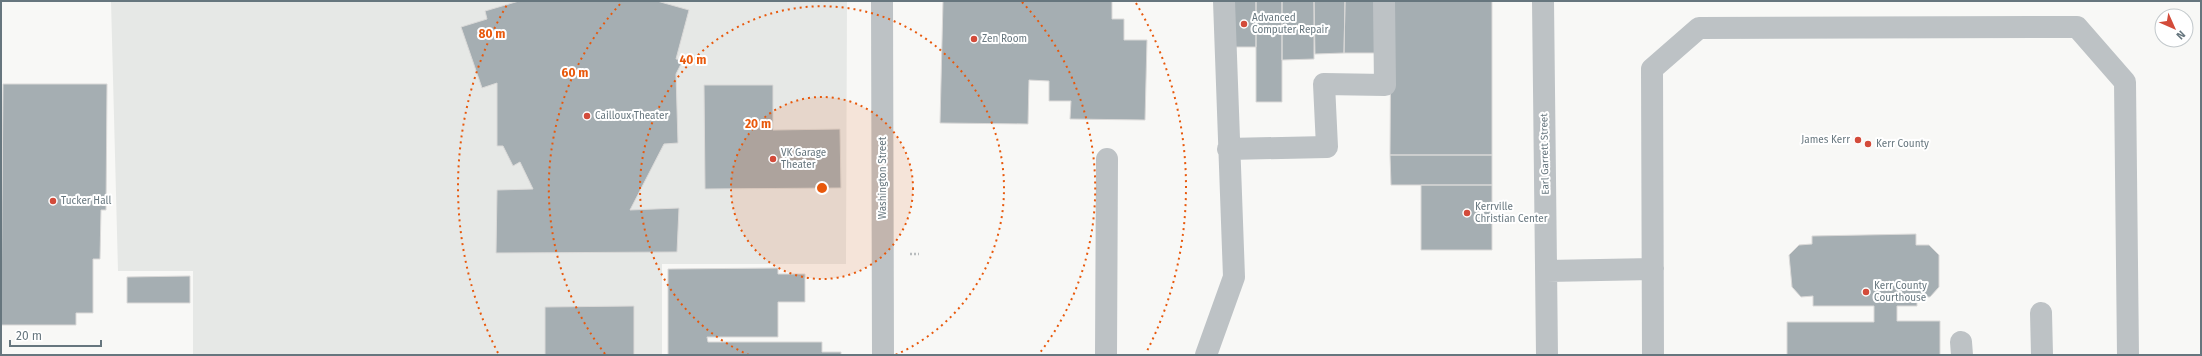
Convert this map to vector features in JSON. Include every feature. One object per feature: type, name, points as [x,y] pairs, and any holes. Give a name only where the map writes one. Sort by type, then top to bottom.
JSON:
[{"type":"street","name":"Washington Street","points":[[882,1],[883,355]]},
{"type":"street","points":[[1206,355],[1234,277],[1228,148],[1224,1]]},
{"type":"street","points":[[1228,148],[1327,147],[1324,84],[1384,85],[1384,1]]},
{"type":"street","name":"Earl Garrett Street","points":[[1543,1],[1547,355]]},
{"type":"street","points":[[1653,355],[1652,69],[1699,28],[2077,26],[2125,82],[2128,355]]},
{"type":"street","points":[[1106,355],[1107,159]]},
{"type":"street","points":[[1547,271],[1653,269]]},
{"type":"street","points":[[2041,313],[2042,355]]},
{"type":"shaded area","points":[[111,1],[847,1],[846,264],[662,264],[662,355],[193,355],[193,271],[118,271]]},
{"type":"building","name":"Cailloux Theater","points":[[519,1],[657,1],[689,10],[676,59],[683,60],[676,74],[678,143],[664,144],[630,210],[679,208],[677,252],[496,253],[497,190],[533,189],[520,162],[513,166],[503,146],[497,146],[497,83],[482,88],[461,27],[487,19],[485,11]]},
{"type":"building","points":[[943,1],[1112,1],[1112,19],[1124,19],[1124,40],[1147,40],[1145,120],[1070,119],[1071,101],[1049,101],[1049,81],[1029,80],[1028,124],[940,123]]},
{"type":"building","name":"Advanced Computer Repair","points":[[1233,1],[1256,1],[1256,47],[1232,47]]},
{"type":"building","points":[[1256,1],[1282,1],[1282,102],[1256,102]]},
{"type":"building","points":[[1282,1],[1314,1],[1314,59],[1282,60]]},
{"type":"building","points":[[1314,1],[1345,1],[1344,53],[1315,54]]},
{"type":"building","points":[[1345,1],[1377,1],[1376,53],[1344,53]]},
{"type":"building","points":[[1391,1],[1492,1],[1492,155],[1390,155]]},
{"type":"building","name":"Tucker Hall","points":[[3,84],[107,84],[106,210],[101,210],[100,259],[93,259],[93,313],[76,313],[76,325],[1,325]]},
{"type":"building","name":"VK Garage Theater","points":[[704,85],[773,85],[773,130],[840,129],[841,188],[705,189]]},
{"type":"building","points":[[1390,155],[1492,155],[1492,185],[1391,185]]},
{"type":"building","points":[[1421,185],[1492,185],[1492,250],[1421,250]]},
{"type":"building","name":"Kerr County Courthouse","points":[[1916,234],[1916,245],[1929,245],[1939,255],[1939,287],[1930,297],[1917,297],[1917,306],[1897,306],[1897,321],[1940,321],[1940,355],[1787,355],[1787,322],[1874,322],[1874,306],[1813,306],[1813,296],[1801,297],[1792,287],[1789,255],[1799,245],[1812,244],[1812,236]]},
{"type":"building","points":[[778,268],[778,274],[805,274],[805,302],[778,302],[778,337],[707,337],[708,342],[822,342],[822,352],[841,352],[841,355],[668,355],[668,269]]},
{"type":"building","points":[[190,276],[190,303],[127,303],[127,277]]},
{"type":"building","points":[[634,306],[634,355],[545,355],[545,307]]},
{"type":"place","name":"Advanced Computer Repair","points":[[1244,24]]},
{"type":"place","name":"Zen Room","points":[[974,39]]},
{"type":"place","name":"Cailloux Theater","points":[[587,116]]},
{"type":"place","name":"James Kerr","points":[[1858,140]]},
{"type":"place","name":"Kerr County","points":[[1868,144]]},
{"type":"place","name":"VK Garage Theater","points":[[773,159]]},
{"type":"place","name":"Tucker Hall","points":[[53,201]]},
{"type":"place","name":"Kerrville Christian Center","points":[[1467,213]]},
{"type":"place","name":"Kerr County Courthouse","points":[[1866,292]]}]
